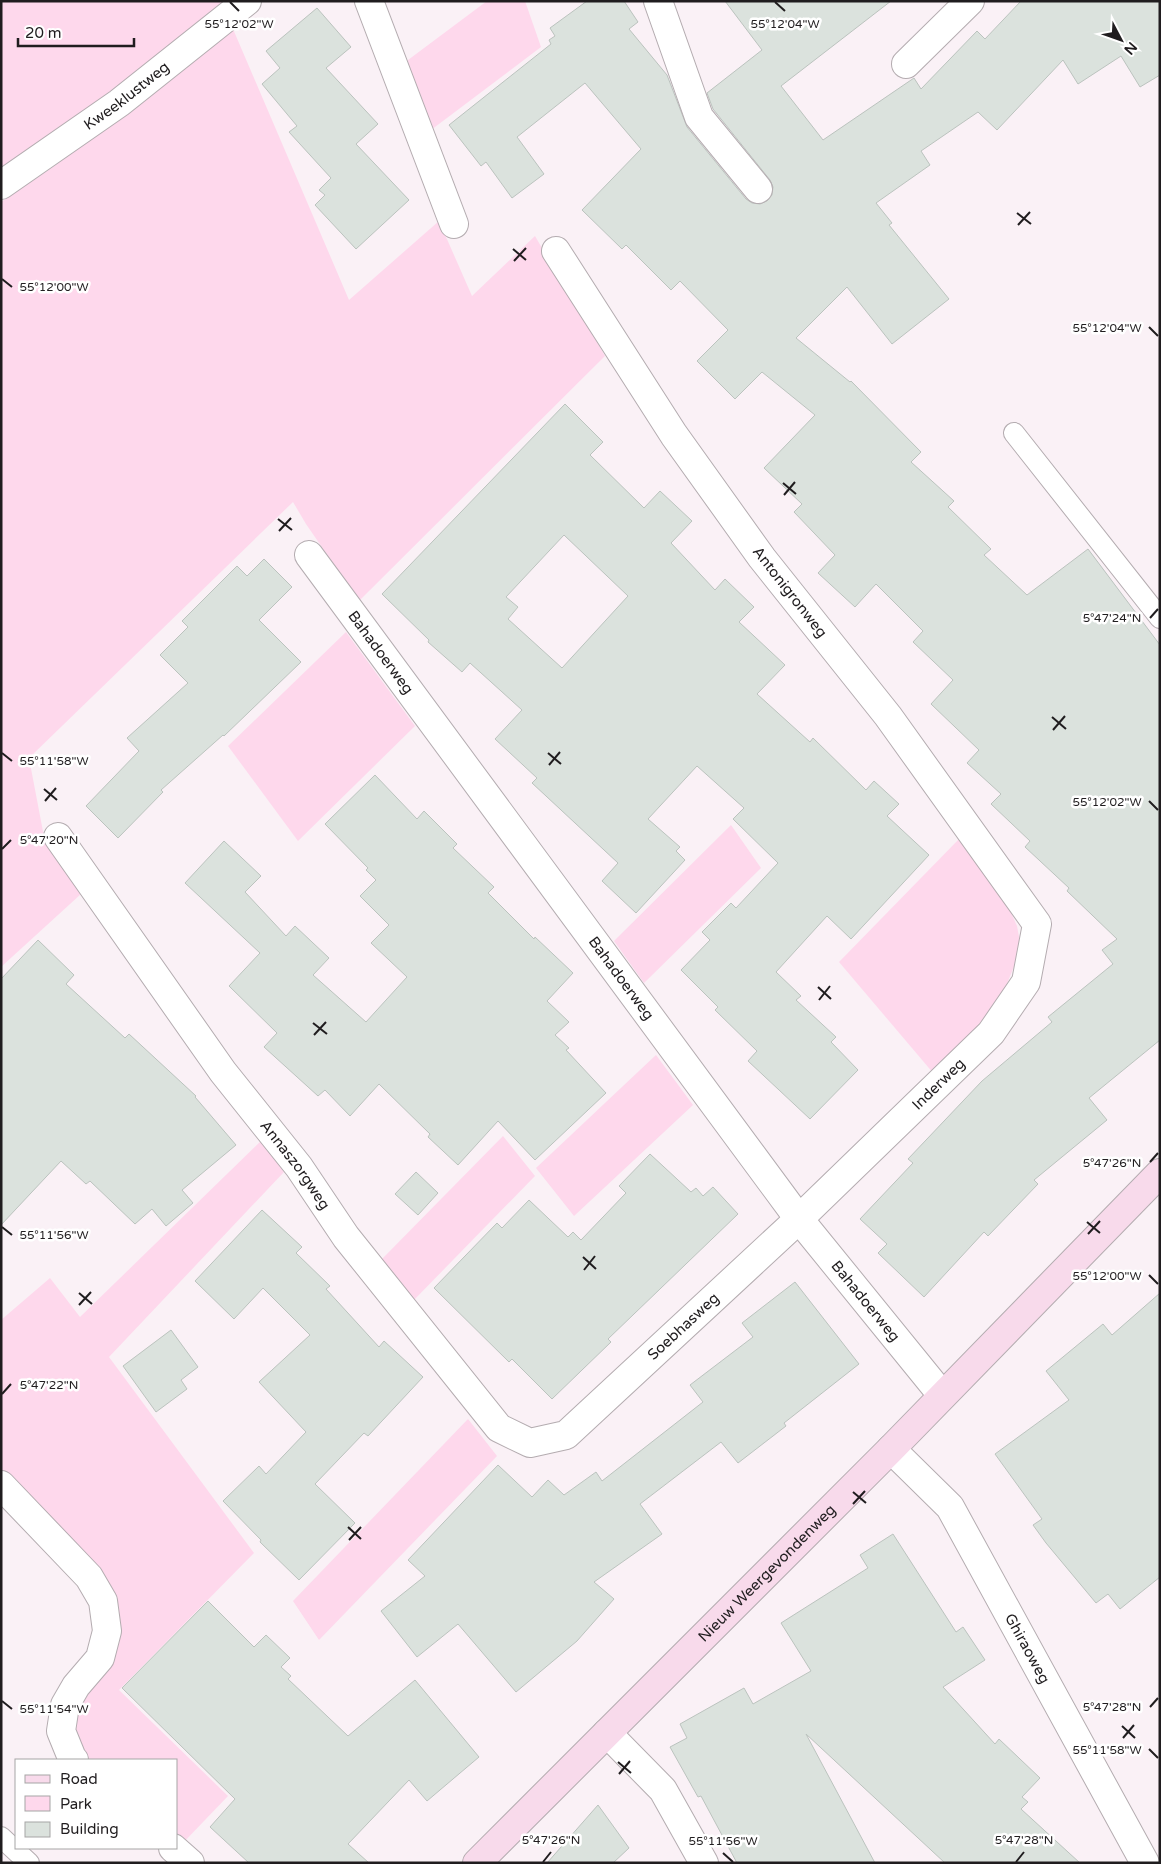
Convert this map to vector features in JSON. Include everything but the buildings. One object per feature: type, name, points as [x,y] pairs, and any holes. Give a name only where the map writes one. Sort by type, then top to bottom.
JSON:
[{"type":"street","name":"Kweeklustweg","points":[[1,185],[119,103],[248,1]]},
{"type":"street","points":[[369,1],[454,224]]},
{"type":"street","points":[[658,1],[699,118],[758,189]]},
{"type":"street","points":[[906,64],[970,1]]},
{"type":"street","name":"Antonigronweg","points":[[556,251],[679,443],[762,558],[888,716],[1037,924]]},
{"type":"street","name":"Bahadoerweg","points":[[309,555],[799,1219],[942,1395]]},
{"type":"street","name":"Annaszorgweg","points":[[58,837],[223,1072],[299,1167],[346,1237],[499,1428],[530,1443],[566,1435]]},
{"type":"street","name":"Inderweg","points":[[799,1219],[991,1033],[1026,982],[1037,924]]},
{"type":"street","name":"Nieuw Weergevondenweg","points":[[477,1863],[891,1449],[1160,1173]]},
{"type":"street","name":"Soebhasweg","points":[[566,1435],[799,1219]]},
{"type":"street","name":"Ghiraoweg","points":[[891,1449],[950,1507],[1145,1863]]},
{"type":"street","points":[[1,1484],[89,1577],[103,1601],[107,1631],[100,1658],[76,1686],[65,1705],[61,1731],[73,1759]]},
{"type":"street","points":[[607,1733],[663,1790],[704,1863]]},
{"type":"street","points":[[174,1849],[190,1863]]},
{"type":"lane","points":[[1014,433],[1160,618]]},
{"type":"lane","points":[[1,1837],[28,1863]]},
{"type":"green space","points":[[1,1],[231,1],[180,43],[1,172]]},
{"type":"green space","points":[[487,1],[525,1],[541,47],[431,130],[404,63]]},
{"type":"green space","points":[[233,29],[349,300],[439,221],[472,296],[535,236],[605,356],[359,601],[293,502],[29,758],[45,842],[81,894],[1,967],[1,202],[53,167]]},
{"type":"green space","points":[[346,632],[415,726],[298,841],[228,746]]},
{"type":"green space","points":[[731,825],[761,868],[644,983],[614,941]]},
{"type":"green space","points":[[960,838],[1008,906],[1017,926],[1020,942],[1017,959],[1004,991],[992,1010],[972,1036],[934,1074],[839,962]]},
{"type":"green space","points":[[656,1055],[693,1105],[574,1216],[536,1168]]},
{"type":"green space","points":[[503,1136],[535,1176],[413,1301],[382,1259]]},
{"type":"green space","points":[[261,1141],[284,1172],[109,1357],[254,1553],[119,1690],[228,1796],[181,1845],[178,1842],[178,1759],[86,1759],[69,1722],[119,1628],[1,1473],[1,1320],[50,1278],[80,1317]]},
{"type":"green space","points":[[468,1419],[497,1456],[319,1640],[293,1601]]}]
